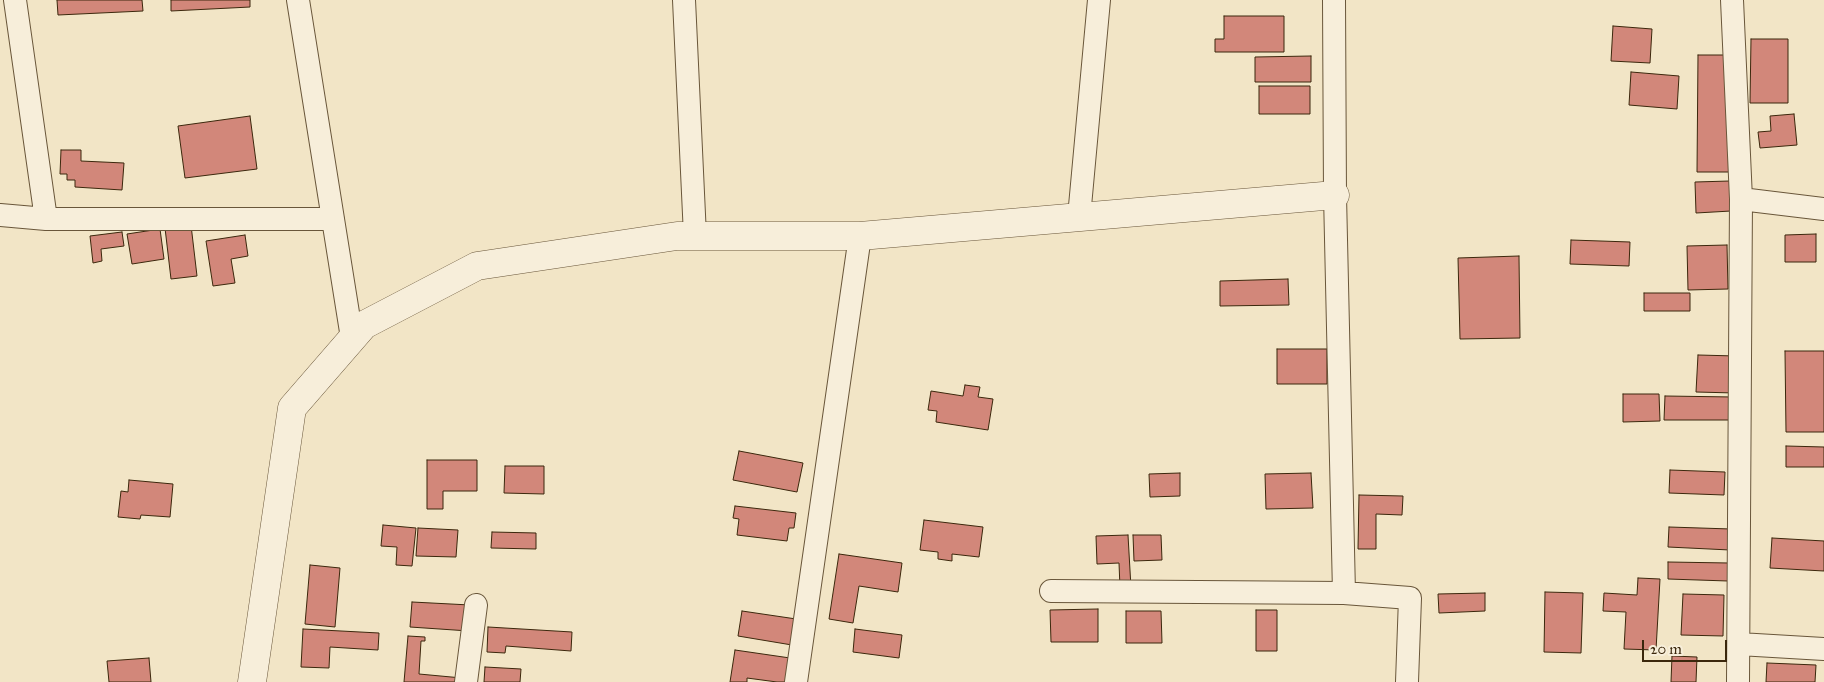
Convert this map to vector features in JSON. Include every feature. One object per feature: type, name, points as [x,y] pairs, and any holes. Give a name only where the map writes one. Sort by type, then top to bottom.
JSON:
[{"type":"street","points":[[15,0],[46,219]]},
{"type":"street","points":[[298,0],[352,338]]},
{"type":"street","points":[[684,0],[694,236]]},
{"type":"street","points":[[1079,217],[1099,0]]},
{"type":"street","points":[[1334,0],[1335,195],[1344,593]]},
{"type":"street","points":[[1732,0],[1741,199],[1738,682]]},
{"type":"street","points":[[252,682],[292,408],[364,324],[477,266],[676,236],[860,236],[1335,195]]},
{"type":"street","points":[[1741,199],[1824,209]]},
{"type":"street","points":[[0,215],[46,219],[333,219]]},
{"type":"street","points":[[796,682],[860,236]]},
{"type":"street","points":[[1050,591],[1344,593],[1410,598],[1407,682]]},
{"type":"street","points":[[466,682],[476,605]]},
{"type":"street","points":[[1739,644],[1824,649]]},
{"type":"building","points":[[57,0],[142,0],[143,11],[58,15]]},
{"type":"building","points":[[171,0],[250,0],[250,7],[171,11]]},
{"type":"building","points":[[1224,16],[1284,16],[1284,52],[1215,52],[1215,39],[1224,39]]},
{"type":"building","points":[[1613,26],[1652,29],[1650,63],[1611,61]]},
{"type":"building","points":[[1751,39],[1788,39],[1788,103],[1750,103]]},
{"type":"building","points":[[1698,55],[1730,55],[1730,172],[1697,172]]},
{"type":"building","points":[[1311,56],[1311,82],[1255,82],[1255,57]]},
{"type":"building","points":[[1631,72],[1679,76],[1677,109],[1629,105]]},
{"type":"building","points":[[1259,86],[1310,86],[1310,114],[1259,114]]},
{"type":"building","points":[[1794,114],[1797,145],[1760,148],[1758,132],[1771,131],[1770,116]]},
{"type":"building","points":[[250,116],[257,169],[185,178],[178,126]]},
{"type":"building","points":[[61,150],[81,150],[81,161],[124,163],[122,190],[75,187],[75,180],[67,180],[67,174],[60,174]]},
{"type":"building","points":[[1730,181],[1731,211],[1696,213],[1695,182]]},
{"type":"building","points":[[191,225],[197,276],[171,279],[165,228]]},
{"type":"building","points":[[160,229],[164,259],[132,264],[127,234]]},
{"type":"building","points":[[122,232],[124,246],[101,249],[102,261],[93,263],[90,236]]},
{"type":"building","points":[[1816,234],[1816,262],[1785,262],[1785,235]]},
{"type":"building","points":[[245,235],[248,256],[231,259],[235,283],[213,286],[206,241]]},
{"type":"building","points":[[1571,240],[1630,242],[1629,266],[1570,264]]},
{"type":"building","points":[[1727,245],[1728,289],[1688,290],[1687,246]]},
{"type":"building","points":[[1519,256],[1520,338],[1460,339],[1458,258]]},
{"type":"building","points":[[1288,279],[1289,305],[1220,306],[1220,281]]},
{"type":"building","points":[[1644,293],[1690,293],[1690,311],[1644,311]]},
{"type":"building","points":[[1277,349],[1327,349],[1327,384],[1277,384]]},
{"type":"building","points":[[1785,351],[1824,351],[1824,432],[1786,432]]},
{"type":"building","points":[[1698,355],[1736,356],[1735,393],[1696,392]]},
{"type":"building","points":[[965,385],[980,387],[978,397],[993,399],[988,430],[936,422],[937,411],[928,410],[931,391],[963,396]]},
{"type":"building","points":[[1623,394],[1659,394],[1660,421],[1623,422]]},
{"type":"building","points":[[1665,396],[1733,397],[1733,420],[1664,420]]},
{"type":"building","points":[[1786,446],[1824,447],[1824,467],[1786,467]]},
{"type":"building","points":[[739,451],[803,463],[797,492],[733,480]]},
{"type":"building","points":[[427,460],[477,460],[477,491],[443,491],[443,509],[427,509]]},
{"type":"building","points":[[505,466],[544,466],[544,494],[504,493]]},
{"type":"building","points":[[1670,470],[1725,472],[1724,495],[1669,493]]},
{"type":"building","points":[[1180,473],[1180,496],[1150,497],[1149,474]]},
{"type":"building","points":[[1311,473],[1313,508],[1266,509],[1265,474]]},
{"type":"building","points":[[129,480],[173,484],[170,517],[141,515],[140,519],[118,517],[121,491],[128,492]]},
{"type":"building","points":[[1359,495],[1403,496],[1402,515],[1376,514],[1376,549],[1358,549]]},
{"type":"building","points":[[735,506],[796,513],[794,528],[789,528],[787,541],[737,535],[739,519],[733,518]]},
{"type":"building","points":[[924,520],[983,527],[979,557],[952,554],[952,561],[938,559],[938,552],[920,550]]},
{"type":"building","points":[[383,525],[416,528],[412,566],[396,565],[397,547],[381,546]]},
{"type":"building","points":[[1669,527],[1731,529],[1730,550],[1668,547]]},
{"type":"building","points":[[418,528],[458,530],[456,557],[416,556]]},
{"type":"building","points":[[492,532],[536,533],[536,549],[491,548]]},
{"type":"building","points":[[1128,535],[1131,588],[1120,588],[1119,563],[1097,564],[1096,536]]},
{"type":"building","points":[[1133,535],[1161,535],[1162,560],[1134,561]]},
{"type":"building","points":[[1772,538],[1824,541],[1824,571],[1770,568]]},
{"type":"building","points":[[839,554],[902,563],[898,592],[859,586],[853,623],[829,619]]},
{"type":"building","points":[[1668,562],[1729,563],[1728,581],[1668,579]]},
{"type":"building","points":[[310,565],[340,568],[335,627],[305,624]]},
{"type":"building","points":[[1638,578],[1660,579],[1656,650],[1624,649],[1626,612],[1603,611],[1604,593],[1637,595]]},
{"type":"building","points":[[1545,592],[1583,593],[1581,653],[1544,652]]},
{"type":"building","points":[[1485,593],[1485,611],[1439,613],[1438,594]]},
{"type":"building","points":[[1683,594],[1724,595],[1723,636],[1681,635]]},
{"type":"building","points":[[412,602],[470,605],[469,631],[410,627]]},
{"type":"building","points":[[1098,609],[1098,642],[1051,642],[1050,610]]},
{"type":"building","points":[[1256,610],[1277,610],[1277,651],[1256,651]]},
{"type":"building","points":[[742,611],[803,620],[798,646],[738,636]]},
{"type":"building","points":[[1126,611],[1161,611],[1162,643],[1126,643]]},
{"type":"building","points":[[488,627],[572,632],[571,651],[506,646],[505,653],[487,652]]},
{"type":"building","points":[[303,629],[379,633],[378,650],[330,647],[329,668],[301,667]]},
{"type":"building","points":[[855,629],[902,635],[899,658],[853,652]]},
{"type":"building","points":[[408,636],[425,637],[425,641],[421,641],[419,674],[462,678],[461,682],[404,682]]},
{"type":"building","points":[[735,650],[797,659],[794,682],[747,678],[747,682],[730,682]]},
{"type":"building","points":[[1672,656],[1697,657],[1696,682],[1671,682]]},
{"type":"building","points":[[149,658],[151,682],[109,682],[107,661]]},
{"type":"building","points":[[1767,663],[1816,665],[1815,682],[1766,682]]},
{"type":"building","points":[[485,667],[521,669],[520,682],[484,682]]}]
